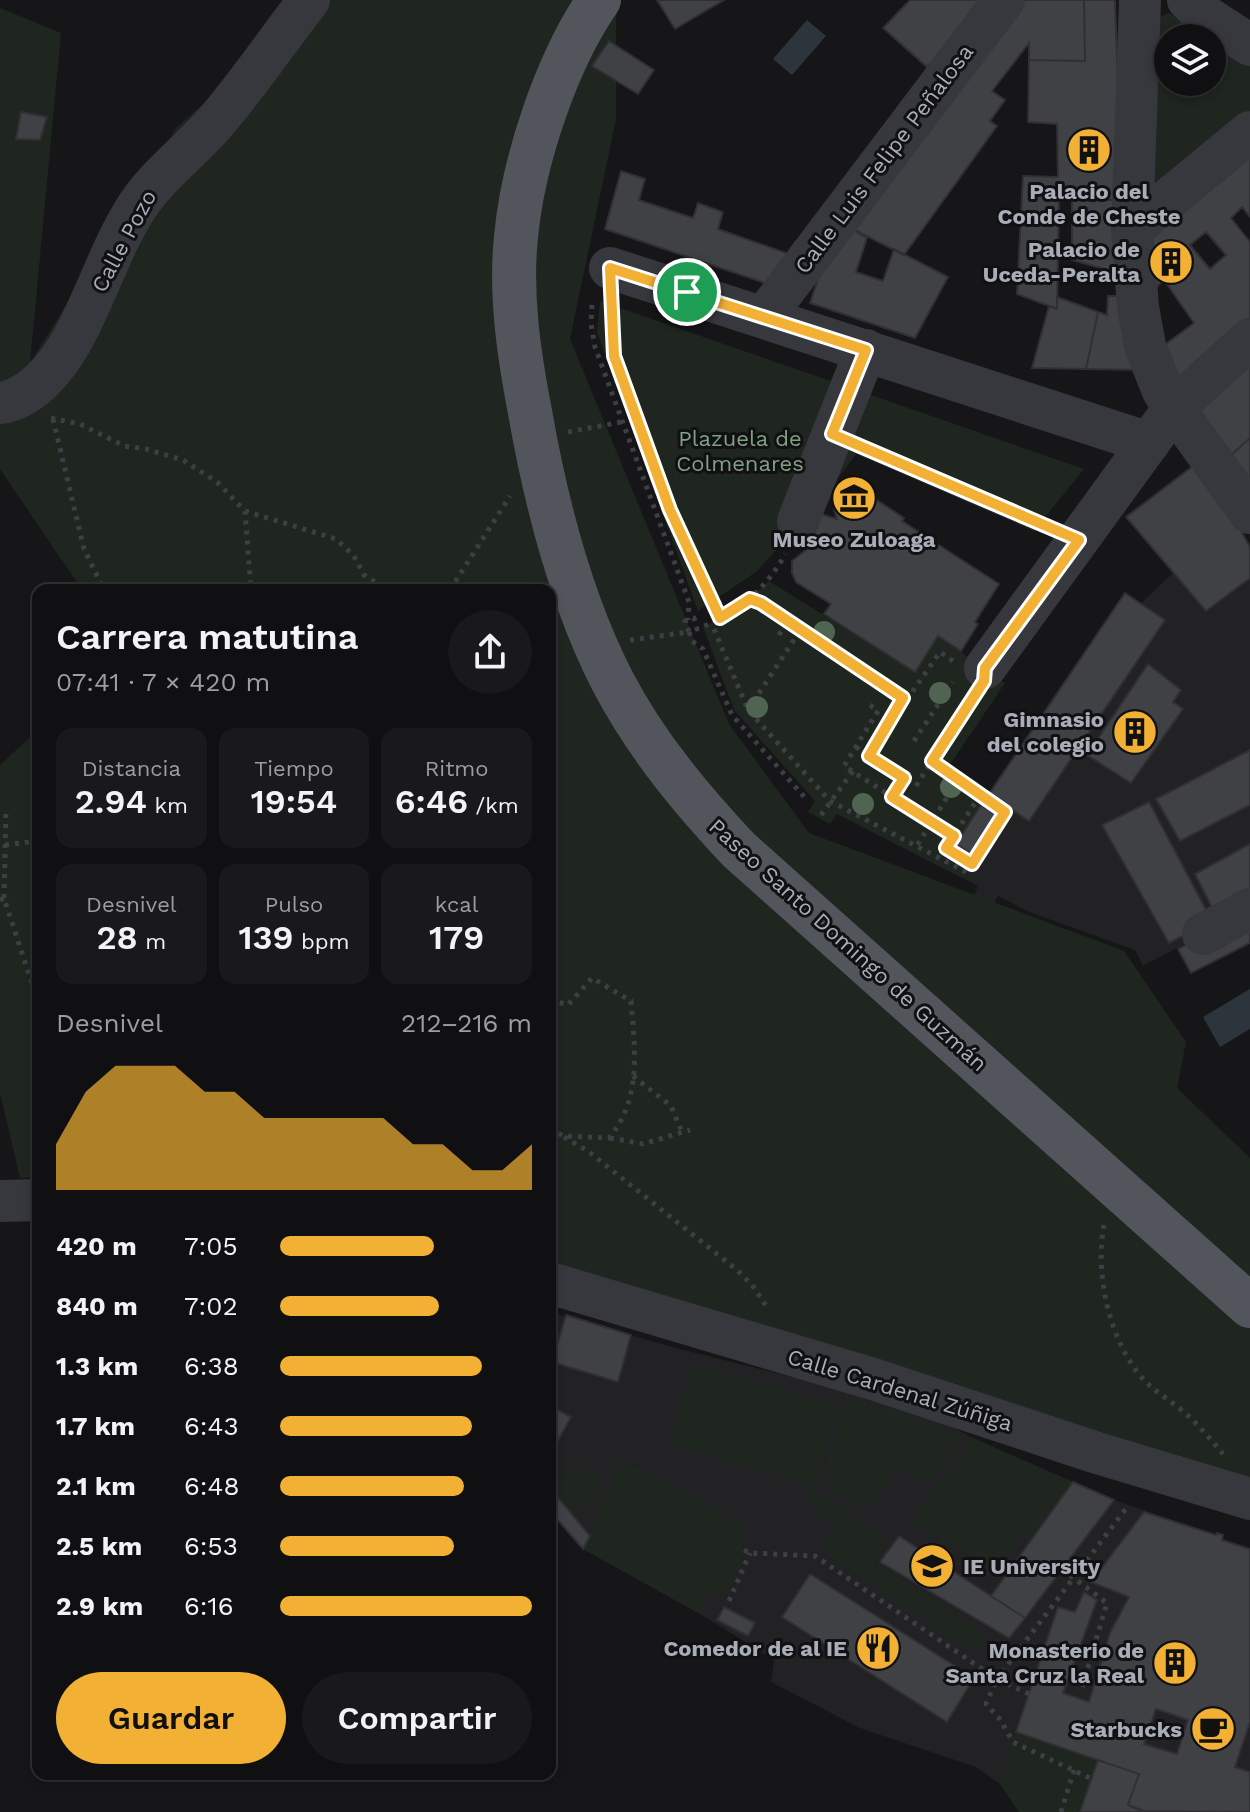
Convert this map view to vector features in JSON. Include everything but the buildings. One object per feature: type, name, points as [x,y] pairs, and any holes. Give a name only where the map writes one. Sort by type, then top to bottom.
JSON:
[{"type":"main road","name":"Paseo Santo Domingo de Guzmán","points":[[599,0],[572,48],[537,136],[516,237],[514,285],[524,381],[545,487],[582,611],[614,683],[635,720],[678,782],[739,850],[1250,1306]]},
{"type":"street","name":"Calle Pozo","points":[[6,402],[32,389],[63,356],[136,208],[158,179],[212,125],[309,0]]},
{"type":"street","name":"Calle Luis Felipe Peñalosa","points":[[764,317],[1004,0]]},
{"type":"street","points":[[1140,0],[1132,229],[1138,307],[1145,346],[1163,391],[1250,511]]},
{"type":"street","points":[[1203,5],[1250,45]]},
{"type":"street","points":[[1132,229],[1250,132]]},
{"type":"street","points":[[610,268],[1149,443]]},
{"type":"street","points":[[978,672],[1079,540],[1174,408],[1250,339]]},
{"type":"street","points":[[798,521],[866,350]]},
{"type":"street","points":[[1203,934],[1250,909]]},
{"type":"street","points":[[0,1201],[32,1200]]},
{"type":"street","name":"Calle Cardenal Zúñiga","points":[[556,1285],[873,1379],[1094,1452],[1250,1499]]},
{"type":"path","points":[[610,268],[614,356],[670,510],[720,618]]},
{"type":"path","points":[[592,305],[592,336],[689,602],[688,620],[685,621],[692,641],[703,649],[732,715],[807,800]]},
{"type":"path","points":[[6,402],[37,416],[80,424],[124,446],[183,460],[217,482],[245,511],[336,539],[354,556],[364,575],[378,584]]},
{"type":"path","points":[[53,419],[84,549],[101,584]]},
{"type":"path","points":[[567,432],[622,422]]},
{"type":"path","points":[[832,434],[1079,540]]},
{"type":"path","points":[[454,584],[516,487]]},
{"type":"path","points":[[245,511],[251,584]]},
{"type":"path","points":[[688,620],[694,618],[697,629],[703,627],[750,599],[776,570],[798,521]]},
{"type":"path","points":[[750,599],[788,620],[903,698],[908,698],[940,652],[978,672]]},
{"type":"path","points":[[779,635],[788,620]]},
{"type":"path","points":[[714,629],[748,710],[830,801],[968,873]]},
{"type":"path","points":[[748,710],[801,629]]},
{"type":"path","points":[[621,642],[689,632]]},
{"type":"path","points":[[914,741],[978,672]]},
{"type":"path","points":[[856,747],[916,786],[978,672]]},
{"type":"path","points":[[869,756],[903,698]]},
{"type":"path","points":[[870,705],[878,711],[844,766],[954,836]]},
{"type":"path","points":[[932,761],[1005,812],[972,864],[946,848],[980,795]]},
{"type":"path","points":[[821,815],[853,771]]},
{"type":"path","points":[[892,797],[904,778]]},
{"type":"path","points":[[916,847],[958,779]]},
{"type":"path","points":[[6,808],[2,899],[32,985]]},
{"type":"path","points":[[5,845],[32,842]]},
{"type":"path","points":[[556,1002],[568,1005],[592,978],[631,1001],[636,1059],[630,1102],[621,1124],[609,1138]]},
{"type":"path","points":[[633,1076],[671,1106],[682,1132]]},
{"type":"path","points":[[564,1136],[609,1138],[643,1144],[690,1130]]},
{"type":"path","points":[[556,1133],[588,1151],[737,1270],[752,1285],[777,1321]]},
{"type":"path","points":[[1107,1212],[1101,1239],[1103,1276],[1110,1314],[1127,1356],[1153,1390],[1186,1414],[1228,1459]]},
{"type":"path","points":[[1092,1779],[1013,1742],[999,1718],[986,1704],[997,1679],[1128,1506]]},
{"type":"path","points":[[729,1601],[747,1552],[815,1556],[997,1679],[1029,1694]]},
{"type":"path","points":[[1062,1569],[1107,1603],[1081,1691]]},
{"type":"path","points":[[1061,1812],[1074,1770]]},
{"type":"shaded area","points":[[807,20],[826,36],[792,75],[773,59]]},
{"type":"shaded area","points":[[1174,572],[1250,578],[1250,909],[1143,966],[1135,950],[1029,912],[998,896],[992,907],[973,898],[978,886],[964,879],[1011,809],[1029,821],[1165,620],[1141,603]]},
{"type":"shaded area","points":[[1250,989],[1250,1029],[1220,1047],[1203,1017]]},
{"type":"shaded area","name":"IE University","points":[[556,1314],[672,1347],[897,1403],[932,1416],[973,1438],[1114,1500],[1223,1535],[1222,1540],[1250,1549],[1250,1812],[1019,1812],[1000,1784],[976,1767],[860,1728],[771,1682],[774,1660],[700,1614],[583,1549],[556,1518]]},
{"type":"green space","points":[[321,0],[616,0],[616,119],[570,339],[729,724],[809,833],[1124,951],[1186,1042],[1177,1088],[1250,1158],[1250,1478],[556,1270],[556,584],[78,584],[0,469],[0,8],[61,33],[30,363],[176,128]]},
{"type":"green space","points":[[1169,13],[1187,24],[1154,24],[1154,96],[1226,96],[1226,46],[1250,61],[1250,120],[1143,210],[1148,21]]},
{"type":"green space","name":"Plazuela de Colmenares","points":[[600,301],[1084,469],[1034,531],[856,454],[822,500],[756,572],[698,611],[597,332]]},
{"type":"green space","points":[[769,581],[914,672],[938,636],[1005,683],[949,766],[1011,809],[964,879],[837,814],[830,824],[808,812],[815,801],[734,710],[703,627],[739,607]]},
{"type":"green space","points":[[32,736],[32,1177],[20,1178],[0,1093],[0,765]]},
{"type":"green space","points":[[692,1364],[840,1407],[816,1487],[669,1444]]},
{"type":"green space","points":[[846,1396],[906,1413],[963,1439],[927,1483],[900,1466],[868,1508],[822,1483]]},
{"type":"green space","points":[[973,1438],[1073,1482],[1029,1541],[1020,1538],[995,1572],[911,1520]]},
{"type":"green space","points":[[621,1460],[742,1524],[742,1568],[726,1597],[713,1590],[700,1614],[583,1549]]},
{"type":"green space","points":[[574,1465],[594,1475],[602,1494],[573,1515],[556,1492],[556,1479]]},
{"type":"green space","points":[[811,1489],[886,1538],[873,1560],[989,1636],[975,1655],[822,1552],[835,1528],[806,1502]]},
{"type":"green space","points":[[1016,1732],[1098,1760],[1080,1812],[1019,1812],[1000,1784]]},
{"type":"place","name":"Palacio del Conde de Cheste","points":[[1089,150]]},
{"type":"place","name":"Palacio de Uceda-Peralta","points":[[1171,262]]},
{"type":"place","name":"Museo Zuloaga","points":[[854,498]]},
{"type":"place","name":"Gimnasio del colegio","points":[[1135,732]]},
{"type":"place","name":"IE University","points":[[932,1566]]},
{"type":"place","name":"Comedor de al IE","points":[[878,1648]]},
{"type":"place","name":"Monasterio de Santa Cruz la Real","points":[[1175,1663]]},
{"type":"place","name":"Starbucks","points":[[1213,1729]]},
{"type":"route","points":[[610,268],[687,292],[866,350],[832,434],[1079,540],[985,668],[984,681],[932,761],[1005,812],[972,864],[946,848],[954,836],[892,797],[904,778],[869,756],[903,698],[761,603],[750,599],[720,618],[670,510],[614,356],[610,268]]}]
